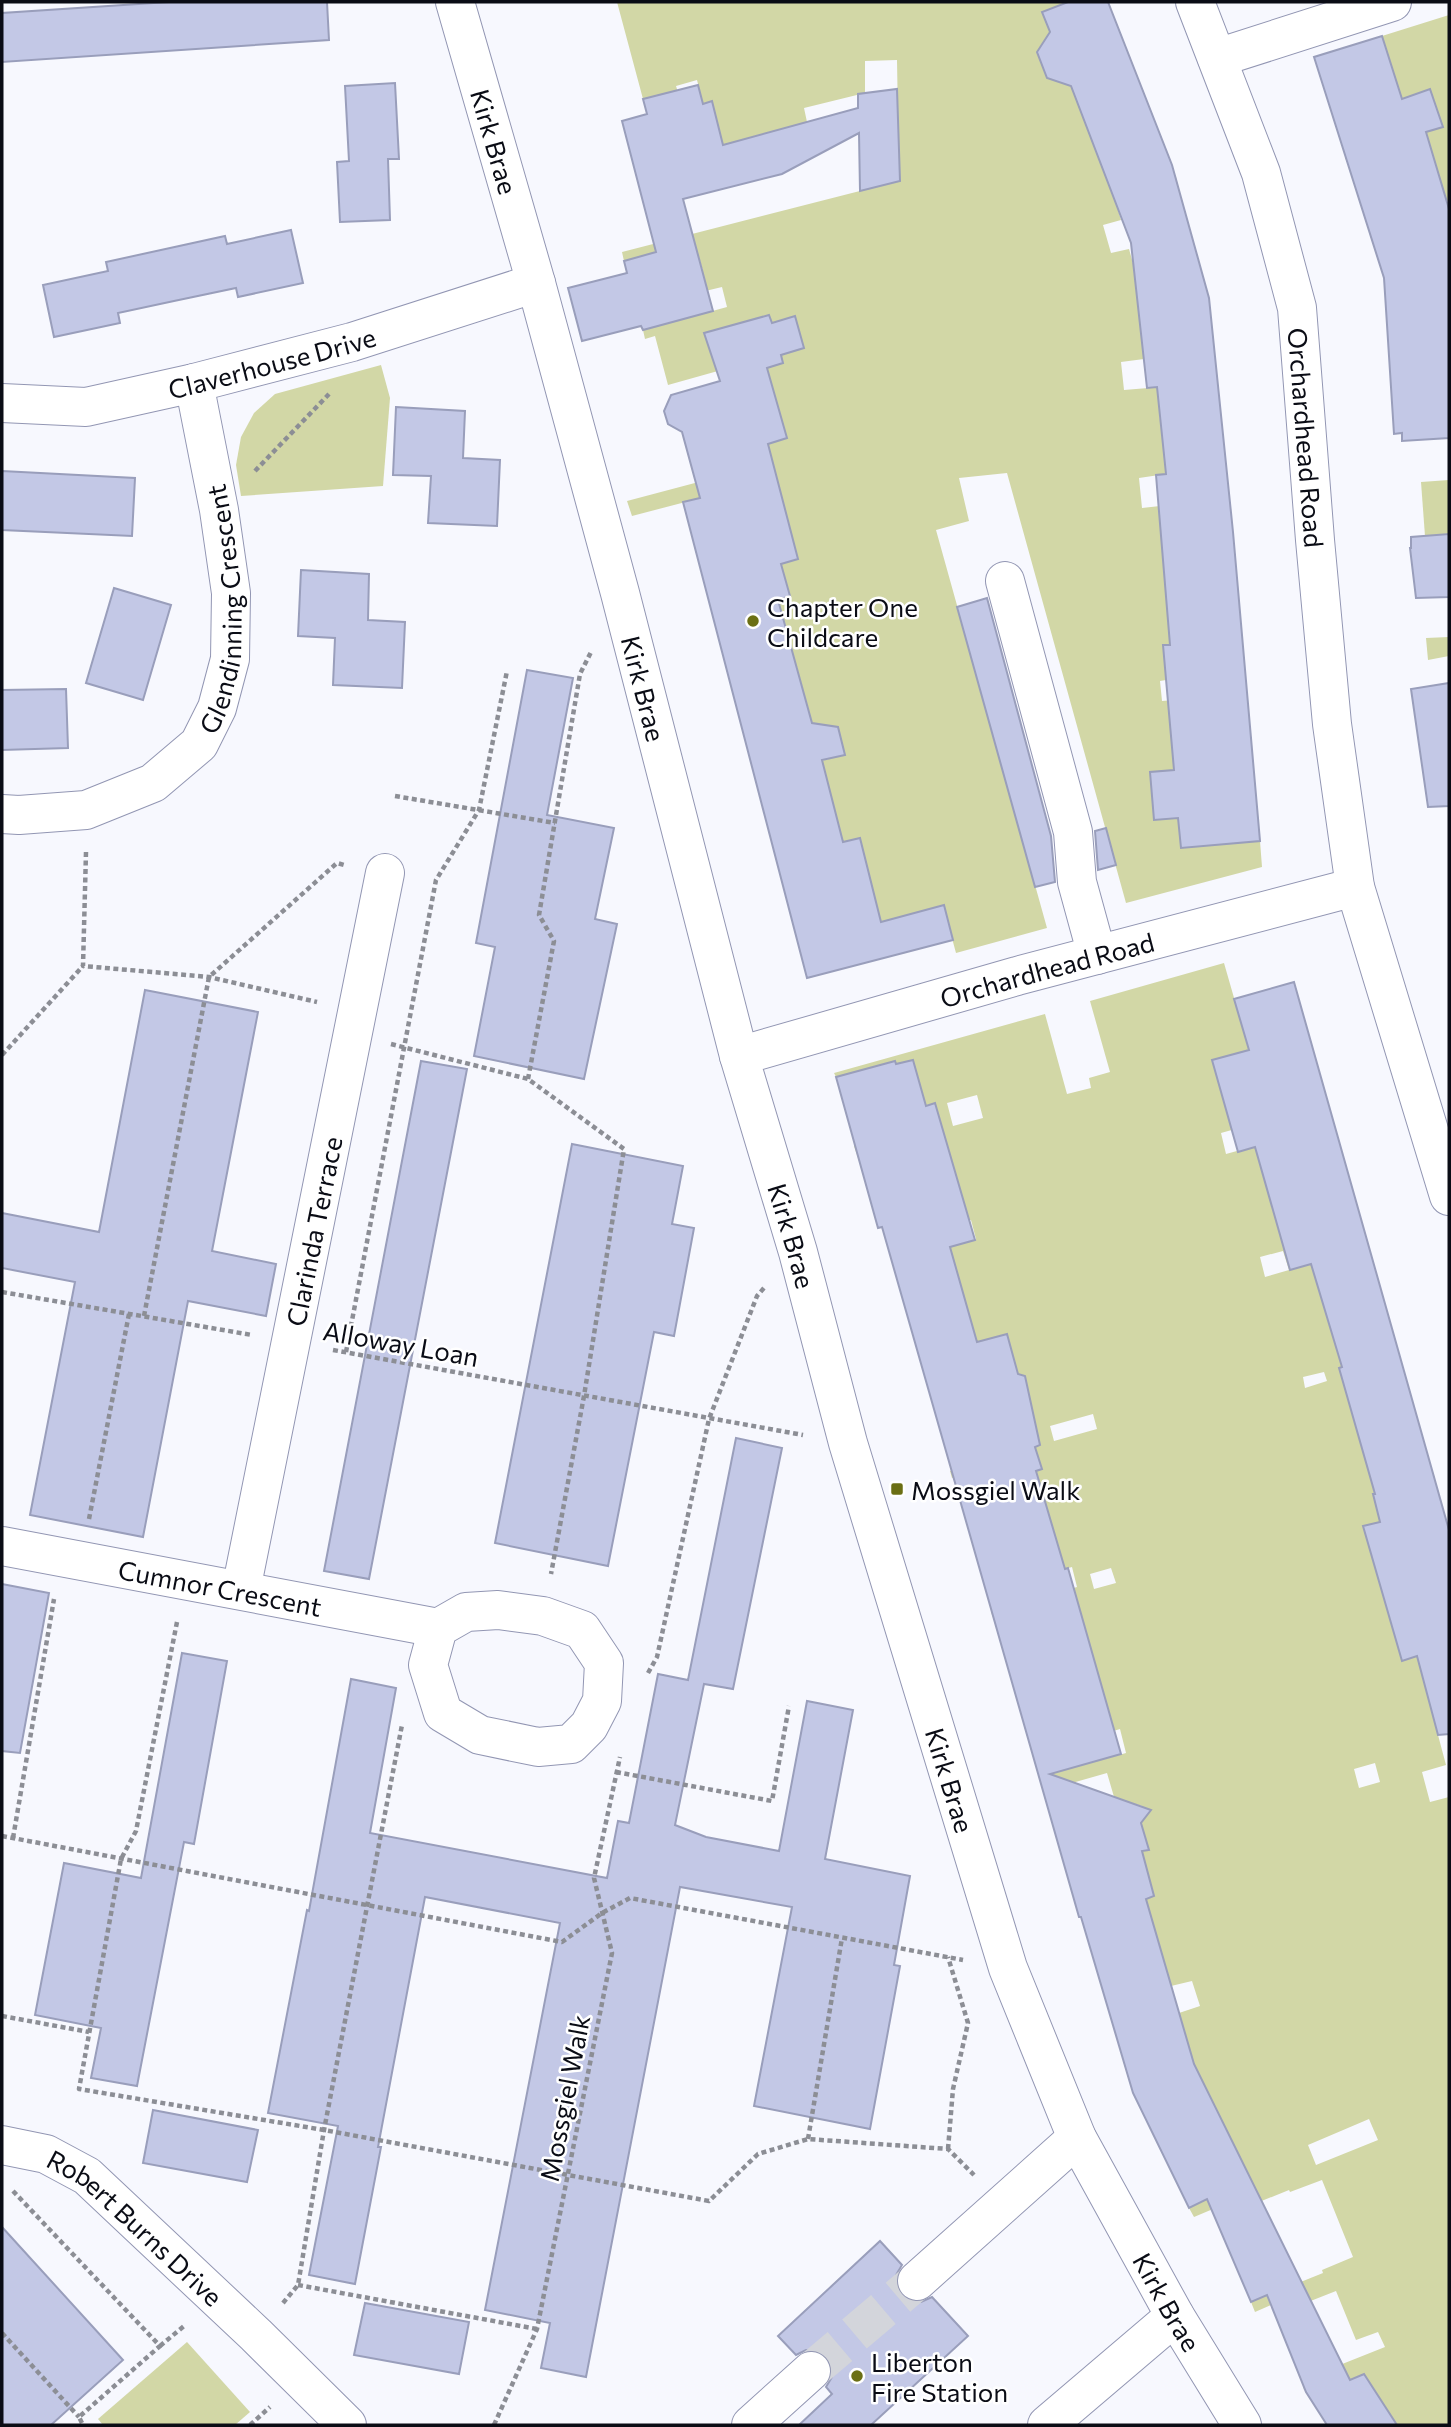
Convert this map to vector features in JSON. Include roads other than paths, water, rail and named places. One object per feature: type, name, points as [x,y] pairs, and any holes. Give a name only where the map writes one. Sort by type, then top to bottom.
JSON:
[{"type":"street","name":"Kirk Brae","points":[[455,2],[536,283],[620,593],[739,1056],[798,1252],[849,1443],[1008,1968],[1077,2138],[1175,2316],[1242,2425]]},
{"type":"street","name":"Orchardhead Road","points":[[1195,2],[1261,173],[1297,308],[1332,724],[1355,887],[1449,1196]]},
{"type":"street","points":[[1217,58],[1392,2]]},
{"type":"street","name":"Claverhouse Drive","points":[[2,403],[86,407],[194,383],[352,342],[536,283]]},
{"type":"street","name":"Glendinning Crescent","points":[[2,814],[86,810],[153,783],[199,744],[217,708],[230,659],[232,593],[194,383]]},
{"type":"street","points":[[1006,581],[1073,832],[1077,882],[1097,955]]},
{"type":"street","name":"Clarinda Terrace","points":[[241,1590],[385,873]]},
{"type":"street","name":"Orchardhead Road","points":[[739,1056],[1097,955],[1355,887]]},
{"type":"street","name":"Cumnor Crescent","points":[[2,1546],[438,1628]]},
{"type":"street","points":[[498,1610],[544,1616],[582,1630],[604,1662],[603,1701],[589,1726],[571,1744],[538,1747],[480,1735],[443,1713],[428,1665],[438,1628],[466,1612],[498,1610]]},
{"type":"street","points":[[917,2281],[1077,2138]]},
{"type":"street","name":"Robert Burns Drive","points":[[2,2145],[46,2154],[87,2176],[347,2425]]},
{"type":"street","points":[[1047,2425],[1175,2316]]},
{"type":"street","points":[[751,2425],[811,2371]]},
{"type":"tunnel","points":[[811,2371],[917,2281]]},
{"type":"place","name":"Chapter One Childcare","points":[[753,621]]},
{"type":"place","name":"Mossgiel Walk","points":[[897,1489]]},
{"type":"place","name":"Liberton Fire Station","points":[[857,2376]]}]
